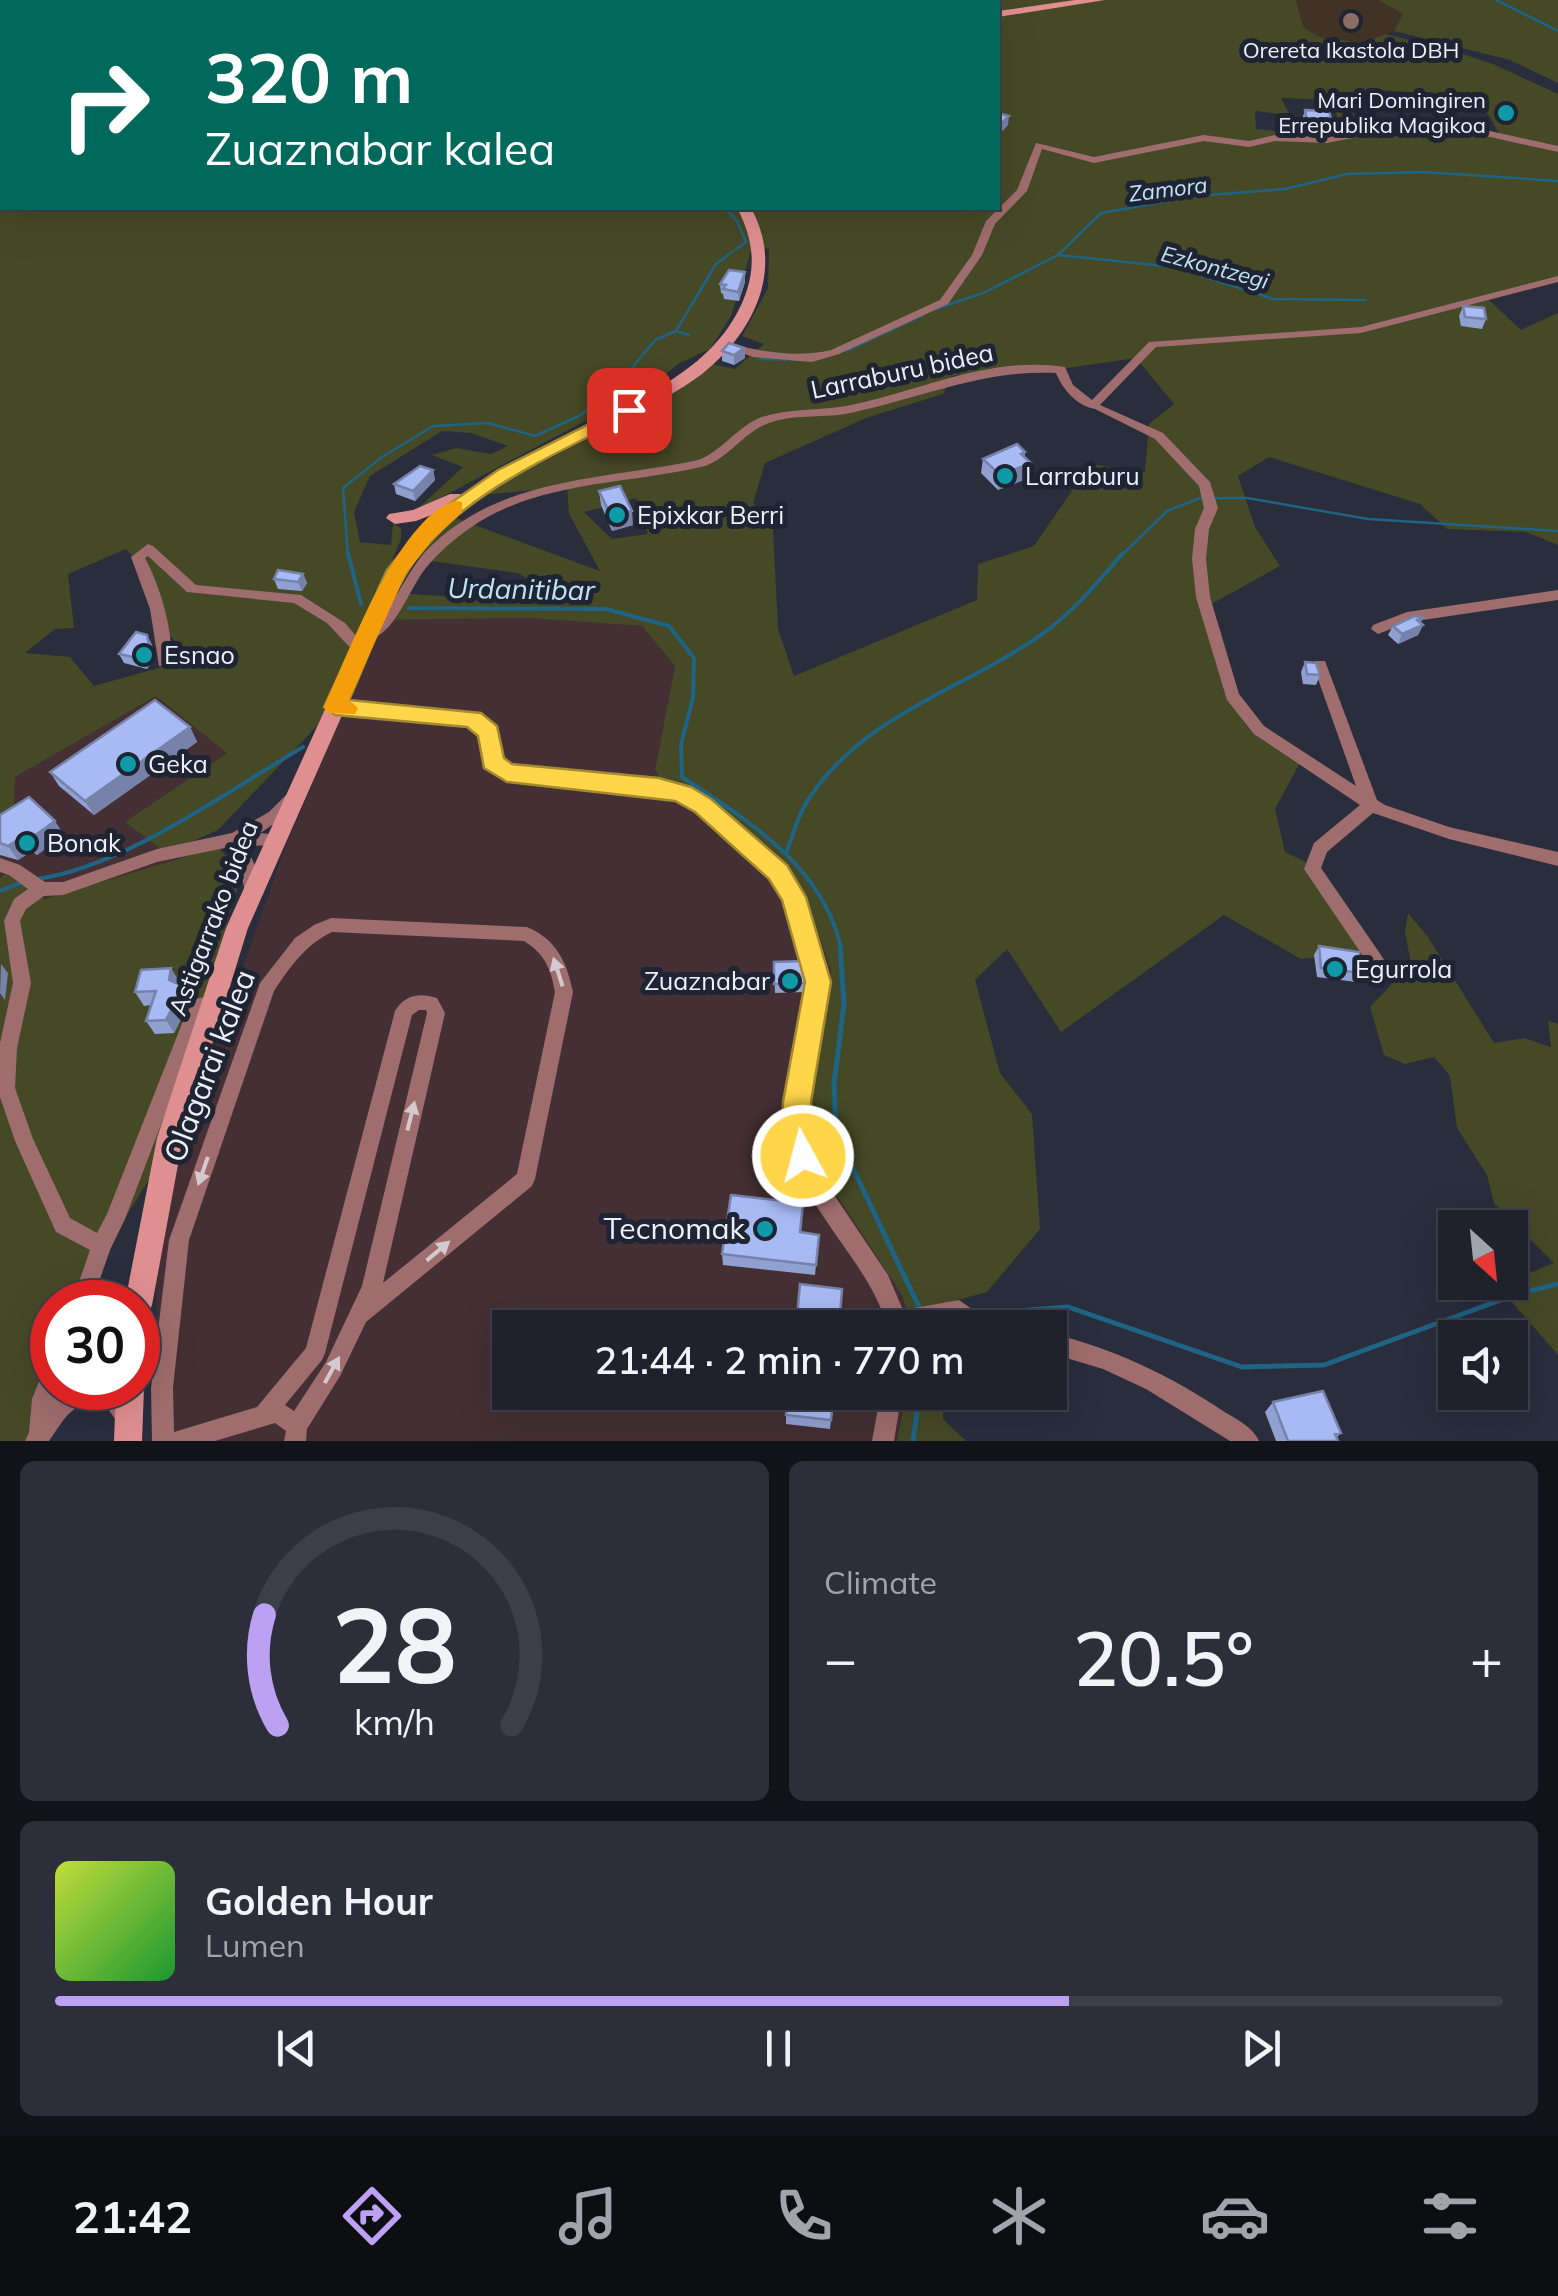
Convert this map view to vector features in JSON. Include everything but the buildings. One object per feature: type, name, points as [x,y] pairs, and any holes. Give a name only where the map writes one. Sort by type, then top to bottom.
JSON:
[{"type":"main road","points":[[1000,14],[1098,0]]},
{"type":"main road","points":[[724,345],[760,274],[760,243],[755,224],[745,210]]},
{"type":"main road","name":"Astigarrako bidea","points":[[141,1280],[170,1138],[210,1004],[252,891],[364,643],[426,523],[458,497],[700,369],[724,345]]},
{"type":"main road","name":"Astigarrako bidea","points":[[426,523],[505,474]]},
{"type":"main road","points":[[401,569],[406,528],[395,518],[416,515],[458,497]]},
{"type":"street","points":[[724,345],[753,354],[812,358],[835,352],[934,309],[951,294],[976,255],[990,223],[1022,191],[1039,145],[1094,160],[1204,138],[1249,144],[1280,138],[1326,140],[1378,130],[1472,130],[1558,149]]},
{"type":"street","name":"Larraburu bidea","points":[[364,643],[386,624],[401,569],[487,511],[555,488],[704,462],[742,431],[764,420],[856,408],[964,376],[1044,368],[1061,370],[1068,387],[1093,406],[1153,344],[1362,330],[1558,279]]},
{"type":"street","points":[[1101,409],[1159,436],[1205,485],[1211,508],[1202,529],[1202,585],[1237,705],[1260,730],[1371,805],[1439,830],[1558,859]]},
{"type":"street","points":[[164,662],[168,651],[153,606],[148,573],[138,557],[148,549],[192,590],[296,598],[364,643]]},
{"type":"street","points":[[1378,628],[1407,617],[1558,595]]},
{"type":"street","points":[[1320,665],[1371,805]]},
{"type":"street","points":[[335,707],[465,717],[485,726],[490,747],[507,773],[659,787],[682,794],[703,806],[784,880],[794,897],[818,982],[797,1102],[799,1143],[815,1183],[895,1310]]},
{"type":"street","points":[[235,840],[275,816],[292,798]]},
{"type":"street","points":[[1371,805],[1320,848],[1312,869],[1375,960]]},
{"type":"street","points":[[235,840],[248,869],[252,891]]},
{"type":"street","points":[[0,865],[12,866],[33,883],[72,886],[121,866],[235,840],[274,840]]},
{"type":"street","points":[[33,883],[12,920],[22,983],[8,1048],[6,1088],[24,1141],[63,1225],[101,1246]]},
{"type":"street","name":"Olagarai kalea","points":[[162,1441],[162,1388],[178,1240],[266,988],[290,952],[314,931],[331,925],[527,934],[545,943],[560,966],[564,992],[524,1180],[360,1319]]},
{"type":"street","name":"Olagarai kalea","points":[[265,1413],[316,1353],[404,1011],[416,1002],[431,1003],[436,1013],[360,1319],[296,1433]]},
{"type":"street","points":[[89,1280],[189,1027],[201,1006],[210,1004]]},
{"type":"street","points":[[324,1320],[338,1332],[360,1319]]},
{"type":"street","points":[[1067,1348],[1139,1375],[1248,1441]]},
{"type":"street","points":[[38,1437],[42,1410]]},
{"type":"street","points":[[38,1437],[58,1410]]},
{"type":"street","points":[[883,1441],[889,1410]]},
{"type":"street","points":[[179,1441],[265,1413],[281,1413],[296,1433]]},
{"type":"shaded area","name":"Orereta Ikastola DBH","points":[[1296,0],[1378,0],[1403,14],[1394,31],[1363,43],[1319,37],[1303,27]]},
{"type":"shaded area","points":[[529,618],[642,626],[675,666],[655,770],[662,783],[691,789],[775,859],[805,894],[831,971],[807,1125],[826,1179],[902,1295],[907,1310],[492,1310],[492,1410],[903,1410],[897,1441],[151,1441],[154,1410],[160,1410],[160,1280],[156,1280],[155,1260],[193,1109],[284,850],[383,620]]},
{"type":"shaded area","points":[[156,695],[228,752],[125,822],[175,860],[44,899],[14,866],[0,878],[0,821],[13,813],[15,777]]},
{"type":"green space","points":[[1000,0],[1296,0],[1303,27],[1319,37],[1363,43],[1386,34],[1493,64],[1558,94],[1558,282],[1483,299],[1489,300],[1521,330],[1558,313],[1558,545],[1526,532],[1447,529],[1420,504],[1269,457],[1238,476],[1255,527],[1280,566],[1206,607],[1222,636],[1225,682],[1236,707],[1255,728],[1301,761],[1275,809],[1285,852],[1306,862],[1373,952],[1301,959],[1224,915],[1061,1032],[1007,949],[975,980],[1000,1073],[1032,1114],[1040,1229],[987,1292],[939,1305],[940,1310],[907,1310],[902,1295],[826,1179],[807,1125],[831,971],[805,894],[775,859],[691,789],[663,783],[655,770],[675,666],[642,626],[529,618],[383,620],[395,593],[503,600],[538,585],[518,573],[416,559],[453,517],[600,571],[569,514],[567,487],[480,495],[654,404],[712,364],[735,369],[764,344],[742,336],[768,288],[769,249],[752,248],[731,316],[710,349],[678,364],[653,385],[414,512],[463,467],[432,455],[456,448],[491,454],[508,446],[471,433],[442,431],[370,476],[354,512],[360,542],[391,545],[393,524],[401,528],[401,539],[380,589],[375,590],[367,623],[317,726],[218,830],[166,853],[125,822],[227,753],[156,696],[15,777],[14,813],[0,821],[0,210],[1000,210]],"holes":[[[1366,89],[1478,97],[1500,135],[1471,131],[1379,133],[1326,142],[1311,134],[1256,129],[1255,111],[1290,115],[1281,98],[1334,100],[1339,128],[1354,127],[1353,99],[1369,100]],[[1136,358],[1174,404],[1149,424],[1145,472],[1090,464],[1034,546],[978,564],[977,600],[794,676],[778,629],[773,529],[753,503],[765,463],[866,418],[943,394],[952,376],[1061,369]],[[636,498],[648,534],[612,539],[584,512]],[[126,549],[141,566],[158,625],[194,658],[94,686],[70,657],[25,653],[55,629],[74,628],[68,574]]]},
{"type":"green space","points":[[1378,0],[1558,0],[1558,83],[1510,60],[1394,31],[1403,14]]},
{"type":"green space","points":[[218,847],[242,873],[153,1173],[101,1257],[91,1280],[30,1280],[30,1410],[37,1410],[25,1441],[0,1441],[0,878],[14,865],[44,899]]},
{"type":"green space","points":[[1408,913],[1428,937],[1494,1043],[1524,1038],[1551,1047],[1548,1021],[1558,1024],[1558,1355],[1510,1300],[1528,1300],[1528,1274],[1554,1263],[1528,1237],[1528,1210],[1501,1210],[1494,1203],[1487,1175],[1457,1128],[1450,1076],[1434,1057],[1405,1064],[1384,1055],[1370,1007],[1411,964],[1405,932]]},
{"type":"green space","points":[[903,1410],[943,1410],[943,1419],[966,1441],[897,1441]]},
{"type":"waterway","points":[[1496,0],[1558,31]]},
{"type":"waterway","name":"Zamora","points":[[1058,255],[1101,213],[1197,196],[1285,189],[1347,174],[1424,172],[1558,181]]},
{"type":"waterway","name":"Urdanitibar","points":[[727,210],[737,221],[746,242],[736,249]]},
{"type":"waterway","name":"Urdanitibar","points":[[676,331],[716,264],[733,251]]},
{"type":"waterway","name":"Zamora","points":[[936,309],[983,293],[1058,255]]},
{"type":"waterway","name":"Ezkontzegi","points":[[1058,255],[1174,267],[1273,299],[1366,300]]},
{"type":"waterway","name":"Zamora","points":[[846,351],[923,315]]},
{"type":"waterway","name":"Urdanitibar","points":[[348,556],[343,488],[382,457],[433,426],[488,423],[535,436],[581,415],[626,375],[655,340],[676,331]]},
{"type":"waterway","points":[[676,331],[689,335]]},
{"type":"waterway","name":"Zamora","points":[[760,359],[807,360]]},
{"type":"waterway","points":[[1121,556],[1167,511],[1200,498],[1247,498],[1368,519],[1558,531]]},
{"type":"waterway","name":"Urdanitibar","points":[[348,553],[361,604]]},
{"type":"waterway","points":[[786,854],[810,797],[857,745],[914,707],[1048,630],[1123,553]]},
{"type":"waterway","name":"Urdanitibar","points":[[409,608],[606,609],[669,626],[694,658],[693,698],[681,744],[682,777],[756,829],[800,869],[831,918],[841,947]]},
{"type":"waterway","points":[[37,879],[70,872],[139,844],[303,747]]},
{"type":"waterway","points":[[0,891],[23,882]]},
{"type":"waterway","name":"Urdanitibar","points":[[840,945],[844,1004],[834,1084],[836,1133],[921,1310]]},
{"type":"waterway","points":[[1029,1310],[1068,1307],[1242,1367],[1324,1365],[1517,1294],[1558,1284]]},
{"type":"waterway","name":"Urdanitibar","points":[[913,1441],[917,1410]]},
{"type":"slow traffic","points":[[347,708],[335,707],[390,583],[424,535],[455,507]]},
{"type":"place","name":"Orereta Ikastola DBH","points":[[1351,21]]},
{"type":"place","name":"Mari Domingiren Errepublika Magikoa","points":[[1506,113]]},
{"type":"place","name":"Larraburu","points":[[1005,476]]},
{"type":"place","name":"Epixkar Berri","points":[[617,515]]},
{"type":"place","name":"Esnao","points":[[144,655]]},
{"type":"place","name":"Geka","points":[[128,764]]},
{"type":"place","name":"Bonak","points":[[27,843]]},
{"type":"place","name":"Egurrola","points":[[1335,969]]},
{"type":"place","name":"Zuaznabar","points":[[790,981]]},
{"type":"place","name":"Tecnomak","points":[[765,1229]]},
{"type":"route","points":[[629,410],[505,474],[436,523],[397,570],[335,707],[472,719],[489,732],[492,762],[507,773],[659,787],[682,794],[703,806],[778,872],[794,897],[818,982],[797,1102],[796,1129],[803,1156]]}]
